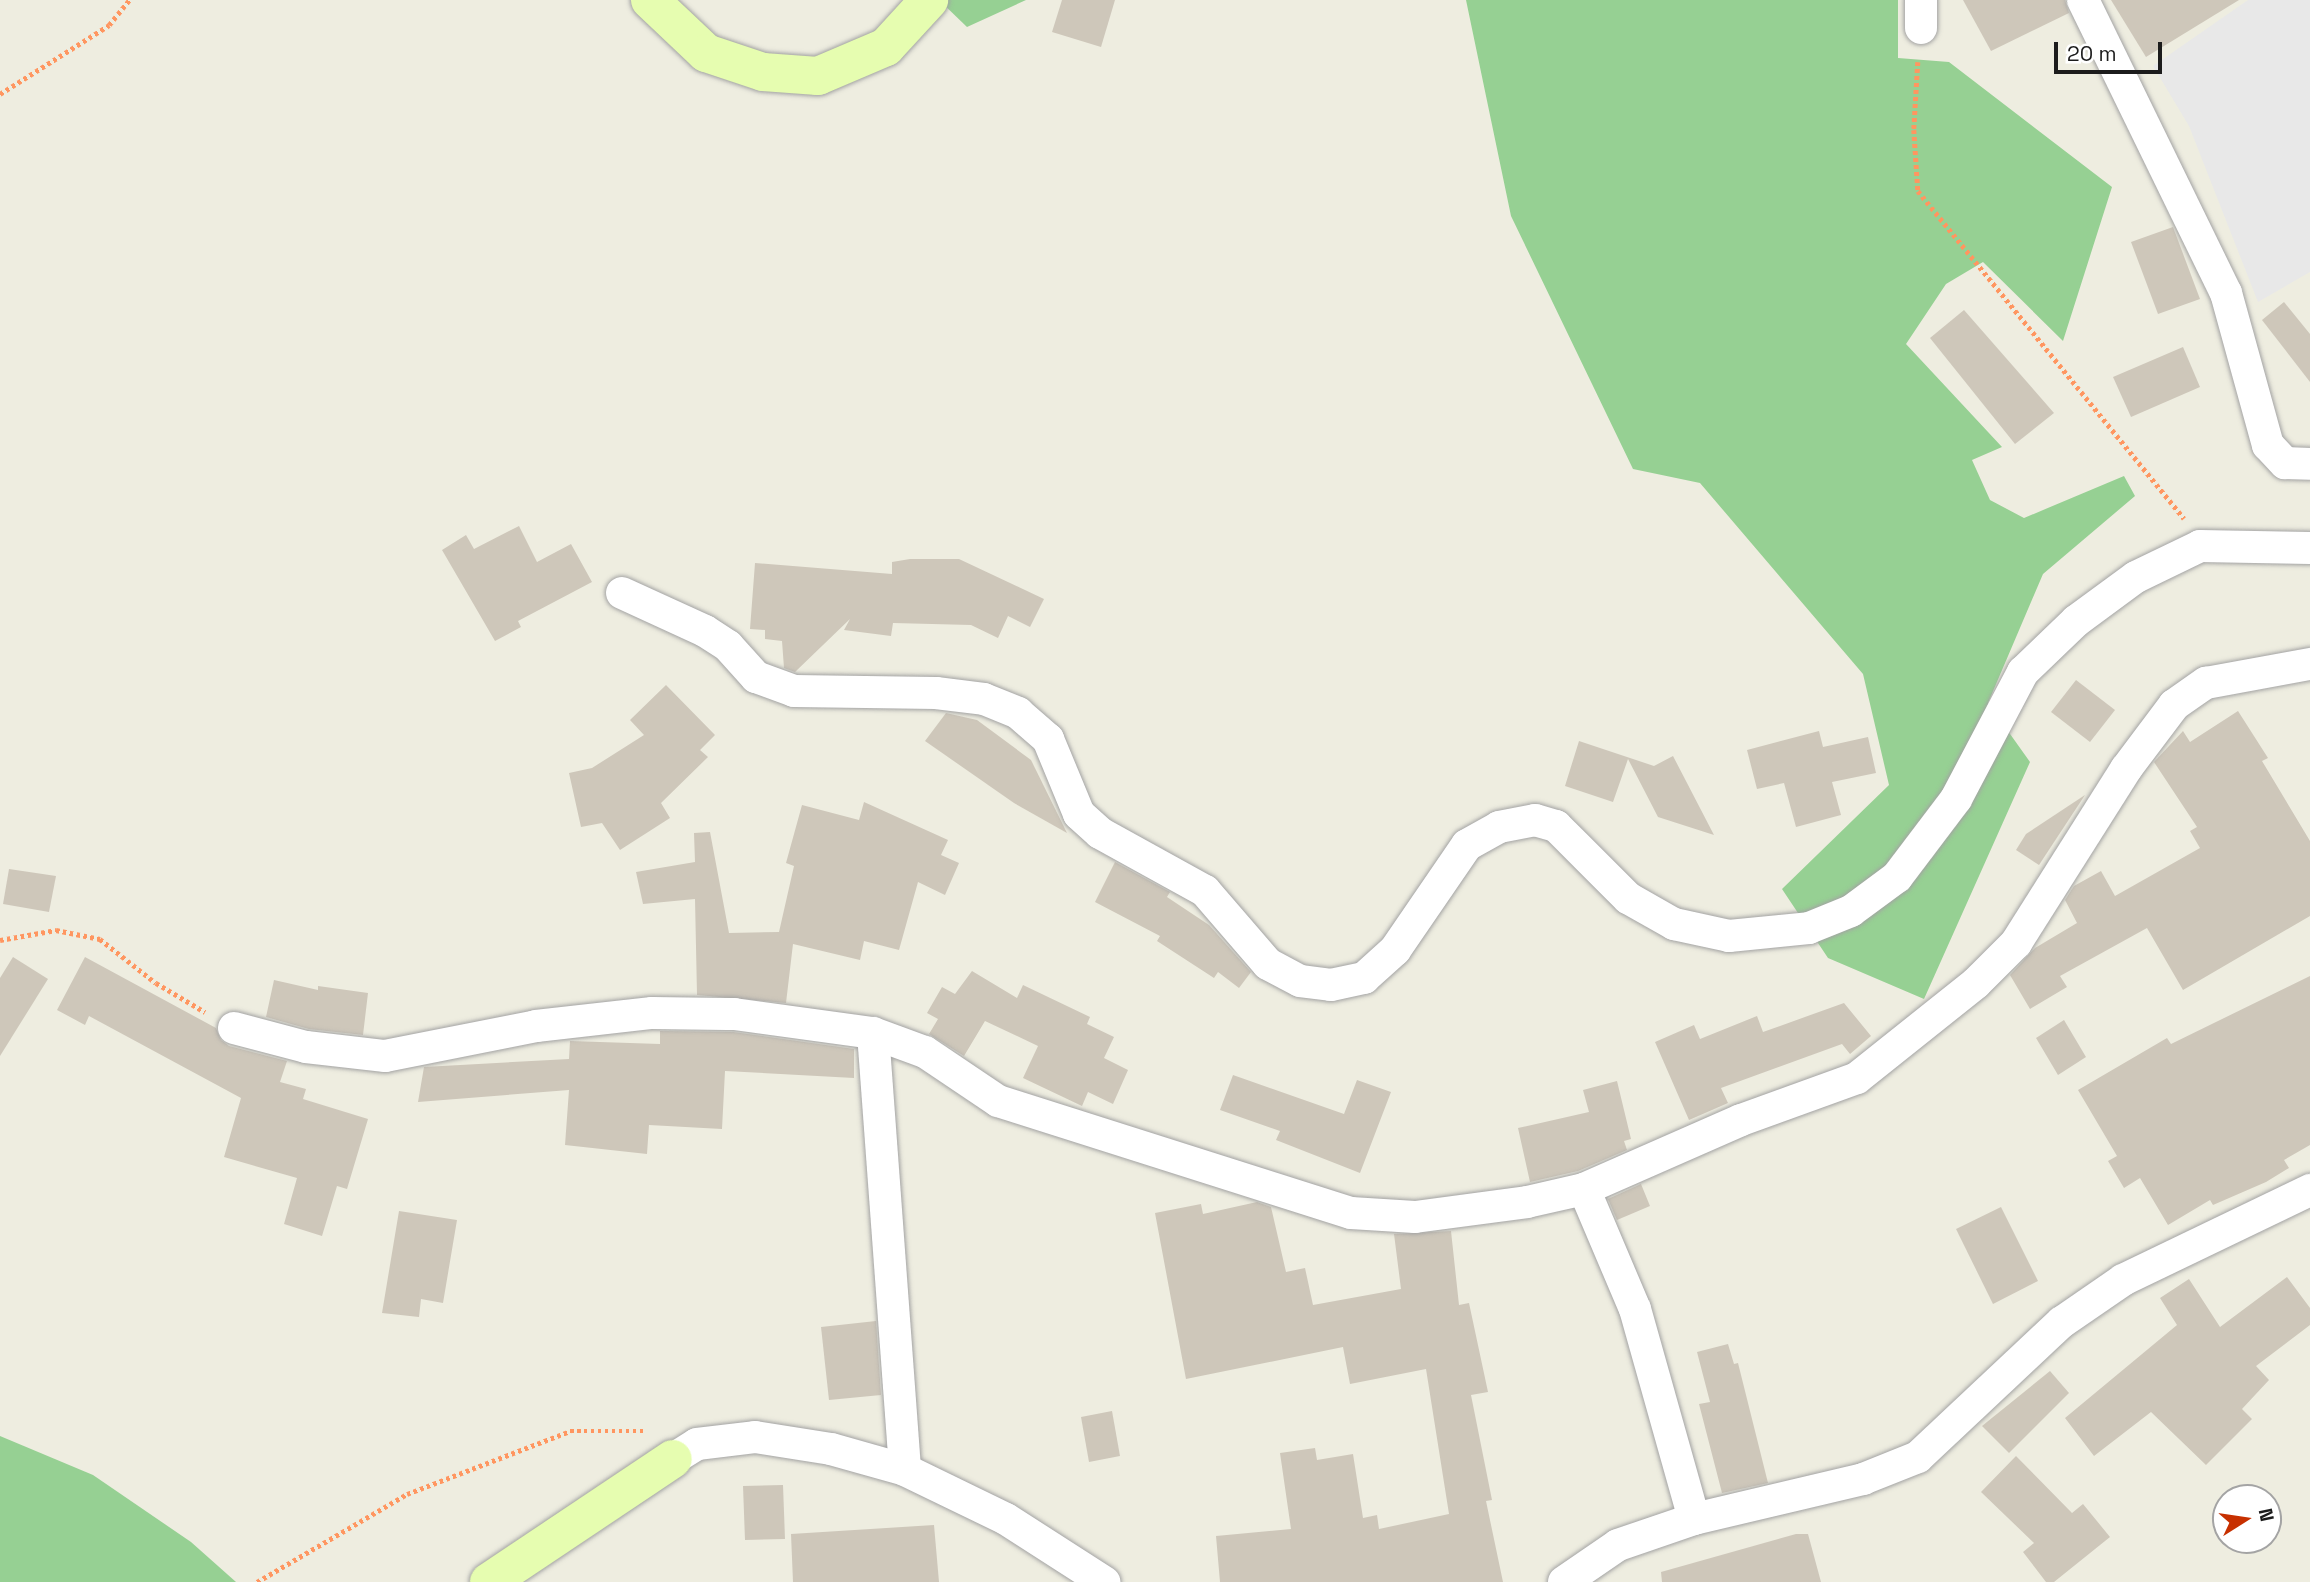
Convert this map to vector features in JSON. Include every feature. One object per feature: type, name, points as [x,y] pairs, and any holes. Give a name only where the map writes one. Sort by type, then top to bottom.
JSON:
[{"type":"street","points":[[650,0],[706,53],[763,72],[818,76],[886,47],[929,0]]},
{"type":"street","points":[[2083,0],[2226,293],[2268,445],[2285,463],[2310,464]]},
{"type":"street","points":[[622,593],[705,631],[728,646],[756,677],[794,691],[936,693],[984,699],[1018,713],[1048,739],[1079,814],[1100,833],[1205,891],[1268,964],[1300,981],[1331,985],[1363,978],[1395,950],[1467,845],[1499,827],[1535,820],[1556,826],[1628,898],[1674,924],[1729,936],[1809,928],[1851,911],[1896,877],[1956,799],[2023,672],[2076,621],[2136,577],[2200,546],[2310,548]]},
{"type":"street","points":[[234,1028],[306,1047],[385,1056],[536,1026],[652,1013],[734,1014],[873,1034],[925,1052],[998,1101],[1351,1213],[1415,1217],[1527,1202],[1584,1189],[1741,1120],[1857,1077],[1976,983],[2016,943],[2126,769],[2174,705],[2206,683],[2310,664]]},
{"type":"street","points":[[873,1034],[905,1470]]},
{"type":"street","points":[[1584,1189],[1635,1310],[1693,1519]]},
{"type":"street","points":[[1564,1582],[1618,1545],[1693,1519],[1863,1479],[1918,1457],[2062,1322],[2113,1287],[2310,1190]]},
{"type":"street","points":[[489,1582],[697,1444],[755,1437],[831,1449],[905,1470],[1006,1519],[1104,1582]]},
{"type":"path","points":[[0,94],[109,25],[129,0]]},
{"type":"path","points":[[1921,14],[1914,130],[1918,191],[2193,529],[2200,546]]},
{"type":"path","points":[[0,940],[55,930],[100,939],[156,983],[234,1028]]},
{"type":"path","points":[[257,1582],[407,1494],[570,1431],[645,1429],[673,1459]]},
{"type":"green space","points":[[939,0],[1026,0],[967,27]]},
{"type":"green space","points":[[1466,0],[1898,0],[1898,58],[1949,62],[2112,187],[2063,341],[1983,262],[1946,284],[1906,344],[2002,447],[1972,460],[1990,500],[2024,518],[2124,476],[2135,496],[2043,574],[1988,703],[2030,762],[1924,999],[1828,958],[1782,889],[1889,785],[1863,674],[1700,483],[1633,469],[1511,216]]},
{"type":"green space","points":[[0,1436],[93,1475],[191,1542],[236,1582],[0,1582]]},
{"type":"shaded area","points":[[2248,0],[2310,0],[2310,272],[2258,302],[2189,126],[2153,66]]},
{"type":"building","points":[[1062,0],[1115,0],[1101,47],[1052,32]]},
{"type":"building","points":[[1963,0],[2065,0],[2069,13],[1991,51]]},
{"type":"building","points":[[2111,0],[2239,0],[2146,57]]},
{"type":"building","points":[[2173,227],[2200,299],[2158,314],[2131,242]]},
{"type":"building","points":[[2284,302],[2310,334],[2310,382],[2262,320]]},
{"type":"building","points":[[1964,310],[2054,413],[2015,444],[1930,338]]},
{"type":"building","points":[[2183,347],[2200,387],[2131,417],[2113,377]]},
{"type":"building","points":[[519,526],[537,562],[571,544],[592,582],[518,621],[521,627],[495,641],[442,550],[466,535],[474,549]]},
{"type":"building","points":[[910,559],[959,559],[1044,599],[1030,627],[1008,616],[998,638],[971,625],[893,623],[891,636],[844,630],[850,619],[795,672],[784,668],[782,641],[765,639],[765,630],[750,629],[755,563],[892,574],[892,562]]},
{"type":"building","points":[[2076,680],[2115,710],[2090,742],[2051,712]]},
{"type":"building","points":[[666,685],[715,735],[700,750],[708,757],[661,803],[670,818],[620,850],[602,823],[581,827],[569,773],[592,768],[644,735],[630,720]]},
{"type":"building","points":[[2238,711],[2268,758],[2262,761],[2310,841],[2310,916],[2183,990],[2147,928],[2060,976],[2067,987],[2030,1009],[2010,975],[2035,948],[2077,923],[2065,900],[2074,886],[2101,871],[2115,896],[2200,848],[2190,831],[2197,827],[2154,762],[2183,731],[2190,742]]},
{"type":"building","points":[[946,713],[977,720],[1031,760],[1067,833],[1014,803],[925,741]]},
{"type":"building","points":[[1819,731],[1823,747],[1868,737],[1876,773],[1832,782],[1841,815],[1796,827],[1784,783],[1757,789],[1747,750]]},
{"type":"building","points":[[1579,741],[1654,766],[1673,756],[1714,835],[1658,817],[1628,759],[1613,802],[1565,786]]},
{"type":"building","points":[[2085,795],[2039,865],[2016,850],[2026,834]]},
{"type":"building","points":[[864,802],[948,840],[941,855],[959,863],[945,895],[918,882],[899,950],[864,941],[860,960],[793,944],[786,1003],[697,995],[695,899],[643,904],[636,872],[695,862],[694,833],[710,832],[729,933],[779,932],[794,866],[786,863],[802,805],[859,820]]},
{"type":"building","points":[[1115,862],[1170,892],[1167,897],[1209,925],[1251,972],[1239,988],[1218,972],[1214,978],[1157,941],[1160,936],[1095,902]]},
{"type":"building","points":[[9,869],[56,876],[49,912],[3,904]]},
{"type":"building","points":[[13,957],[48,979],[0,1056],[0,978]]},
{"type":"building","points":[[85,957],[216,1028],[221,1040],[229,1046],[287,1061],[280,1082],[306,1089],[303,1099],[368,1119],[347,1189],[337,1186],[322,1236],[284,1224],[297,1178],[224,1157],[241,1098],[89,1016],[85,1025],[57,1010]]},
{"type":"building","points":[[972,971],[1017,998],[1023,985],[1090,1017],[1087,1024],[1114,1037],[1104,1058],[1128,1070],[1113,1104],[1088,1092],[1082,1106],[1023,1078],[1038,1046],[985,1021],[964,1056],[929,1034],[938,1019],[927,1013],[942,987],[955,994]]},
{"type":"building","points":[[2310,976],[2310,1145],[2284,1160],[2289,1168],[2266,1182],[2213,1205],[2210,1200],[2168,1225],[2140,1178],[2124,1188],[2108,1161],[2117,1156],[2078,1090],[2167,1038],[2171,1044]]},
{"type":"building","points":[[274,980],[318,990],[318,986],[368,993],[363,1035],[309,1029],[266,1017]]},
{"type":"building","points":[[1844,1003],[1871,1036],[1850,1054],[1842,1044],[1721,1088],[1728,1103],[1689,1120],[1655,1042],[1694,1025],[1700,1039],[1757,1016],[1763,1032]]},
{"type":"building","points":[[2064,1020],[2086,1057],[2058,1075],[2036,1038]]},
{"type":"building","points":[[660,1031],[733,1032],[854,1049],[854,1078],[725,1071],[722,1129],[649,1125],[647,1154],[565,1145],[569,1090],[418,1102],[424,1067],[569,1059],[570,1041],[660,1044]]},
{"type":"building","points":[[1233,1075],[1344,1114],[1357,1080],[1391,1092],[1360,1173],[1276,1140],[1280,1131],[1220,1110]]},
{"type":"building","points":[[1617,1081],[1631,1139],[1624,1141],[1627,1150],[1578,1171],[1530,1182],[1518,1128],[1589,1112],[1583,1090]]},
{"type":"building","points":[[1641,1184],[1650,1206],[1617,1220],[1608,1199]]},
{"type":"building","points":[[1257,1202],[1271,1207],[1286,1272],[1305,1268],[1313,1305],[1401,1289],[1394,1234],[1451,1231],[1459,1305],[1469,1303],[1488,1392],[1471,1395],[1492,1500],[1486,1501],[1503,1582],[1220,1582],[1216,1536],[1291,1529],[1280,1453],[1315,1448],[1317,1460],[1353,1454],[1363,1518],[1377,1515],[1379,1529],[1449,1514],[1426,1369],[1350,1384],[1343,1347],[1186,1379],[1155,1213],[1201,1204],[1203,1214]]},
{"type":"building","points":[[2001,1207],[2038,1281],[1993,1304],[1956,1229]]},
{"type":"building","points":[[399,1211],[457,1220],[443,1303],[421,1299],[419,1317],[382,1313]]},
{"type":"building","points":[[2287,1277],[2310,1308],[2310,1325],[2256,1366],[2269,1380],[2242,1409],[2252,1419],[2206,1465],[2151,1412],[2094,1456],[2065,1418],[2177,1325],[2160,1298],[2189,1279],[2220,1327]]},
{"type":"building","points":[[876,1321],[881,1395],[829,1400],[821,1327]]},
{"type":"building","points":[[1728,1344],[1734,1364],[1738,1363],[1768,1483],[1722,1493],[1699,1404],[1710,1402],[1697,1352]]},
{"type":"building","points":[[2050,1371],[2069,1393],[2009,1453],[1982,1426]]},
{"type":"building","points":[[1112,1411],[1120,1456],[1089,1462],[1081,1417]]},
{"type":"building","points":[[2016,1456],[2072,1513],[2083,1504],[2110,1537],[2054,1582],[2046,1582],[2023,1552],[2034,1543],[1981,1492]]},
{"type":"building","points":[[783,1485],[785,1539],[745,1540],[743,1486]]},
{"type":"building","points":[[934,1525],[939,1582],[793,1582],[791,1534]]},
{"type":"building","points":[[1796,1534],[1808,1534],[1821,1582],[1662,1582],[1661,1572]]}]
